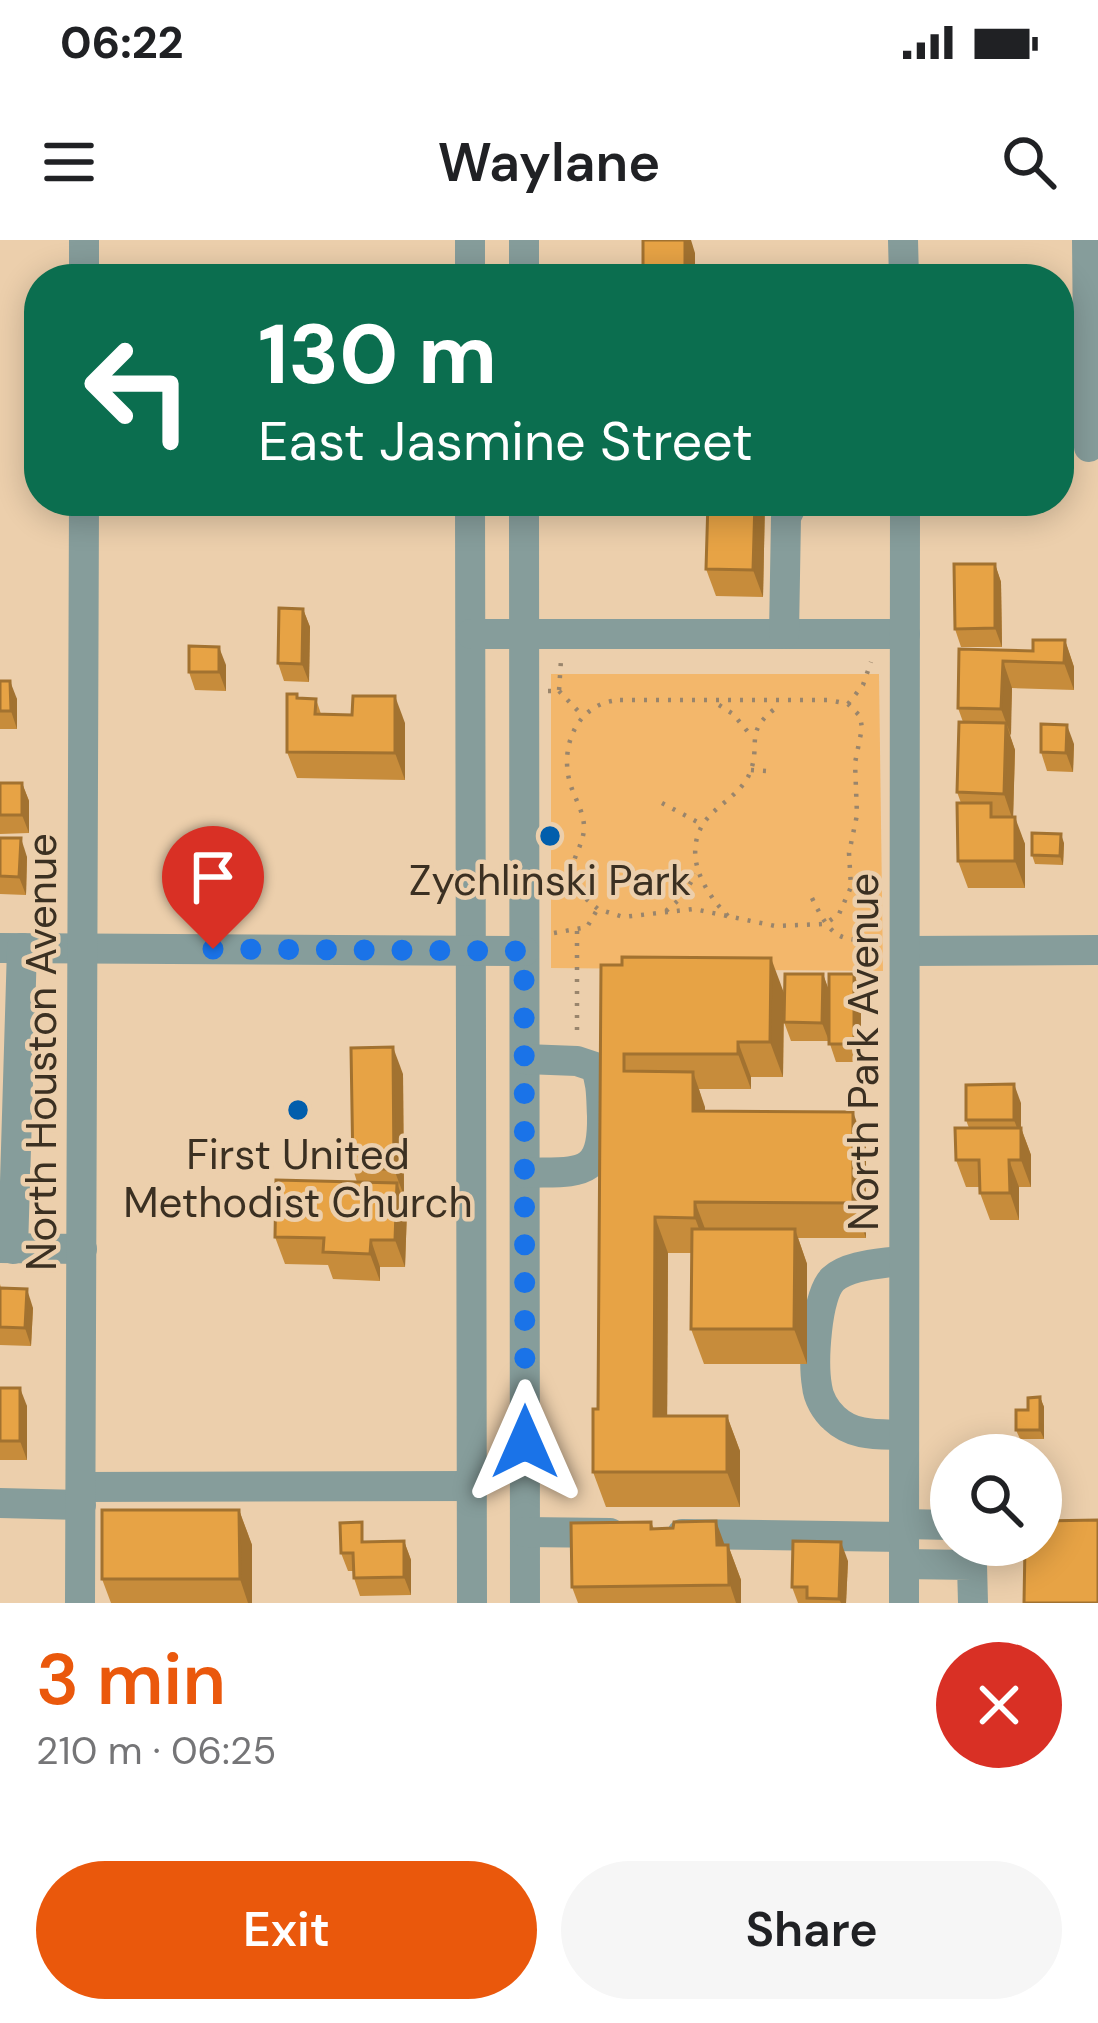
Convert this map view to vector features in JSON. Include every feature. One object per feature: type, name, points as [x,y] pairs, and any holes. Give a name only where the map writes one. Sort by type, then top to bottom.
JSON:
[{"type":"street","points":[[1087,240],[1090,447]]},
{"type":"street","name":"North Houston Avenue","points":[[80,1603],[84,516]]},
{"type":"street","points":[[470,516],[472,1603]]},
{"type":"street","points":[[524,516],[525,1603]]},
{"type":"street","points":[[784,634],[786,516]]},
{"type":"street","name":"North Park Avenue","points":[[904,1603],[905,516]]},
{"type":"street","points":[[470,634],[905,634]]},
{"type":"street","points":[[82,1249],[7,1248],[11,948],[471,950],[524,942]]},
{"type":"street","points":[[905,943],[1098,950]]},
{"type":"street","points":[[525,1059],[577,1061],[595,1067],[601,1081],[602,1151],[594,1162],[571,1171],[525,1172]]},
{"type":"street","points":[[904,1259],[845,1271],[830,1281],[819,1311],[817,1387],[836,1420],[857,1433],[904,1435]]},
{"type":"street","points":[[0,1503],[81,1496],[472,1486]]},
{"type":"street","points":[[525,1532],[904,1542],[972,1564],[973,1603]]},
{"type":"street","points":[[904,1542],[930,1533]]},
{"type":"path","points":[[848,704],[863,685],[871,662],[871,634]]},
{"type":"path","points":[[559,692],[581,715]]},
{"type":"path","points":[[609,700],[829,700],[848,704],[860,716],[862,728],[855,763],[857,815],[849,853],[851,887],[839,914],[825,924],[775,926],[694,909],[642,918],[598,909],[576,886],[572,872],[584,823],[568,777],[567,758],[581,715],[609,700]]},
{"type":"path","points":[[728,916],[705,890],[697,871],[703,824],[737,794],[751,770],[758,723],[784,702]]},
{"type":"path","points":[[716,703],[733,714],[753,738]]},
{"type":"path","points":[[751,770],[766,770]]},
{"type":"path","points":[[662,803],[703,824]]},
{"type":"path","points":[[666,911],[690,886],[697,871]]},
{"type":"path","points":[[812,898],[837,936],[905,943]]},
{"type":"path","points":[[524,942],[577,931],[594,920],[598,909]]},
{"type":"path","points":[[577,931],[577,1061]]},
{"type":"shaded area","points":[[551,674],[879,674],[883,971],[551,968]]},
{"type":"building","points":[[643,240],[685,240],[685,264],[643,264]]},
{"type":"building","points":[[708,516],[755,516],[753,570],[706,569]]},
{"type":"building","points":[[954,564],[995,564],[995,628],[955,629]]},
{"type":"building","points":[[279,608],[303,609],[302,664],[278,663]]},
{"type":"building","points":[[1033,640],[1065,640],[1064,663],[1003,661],[1001,709],[958,708],[959,649],[1033,651]]},
{"type":"building","points":[[189,646],[219,647],[219,672],[189,672]]},
{"type":"building","points":[[0,681],[10,681],[11,711],[0,711]]},
{"type":"building","points":[[287,694],[316,699],[315,714],[352,715],[353,696],[395,696],[395,753],[287,752]]},
{"type":"building","points":[[959,722],[1006,723],[1004,794],[957,792]]},
{"type":"building","points":[[1041,724],[1067,725],[1066,753],[1041,752]]},
{"type":"building","points":[[0,783],[22,783],[22,815],[0,815]]},
{"type":"building","points":[[957,803],[991,803],[991,817],[1015,817],[1015,861],[958,861]]},
{"type":"building","points":[[1032,833],[1061,834],[1060,856],[1032,855]]},
{"type":"building","points":[[0,838],[21,838],[19,877],[0,876]]},
{"type":"building","points":[[622,957],[771,958],[770,1042],[738,1042],[738,1054],[624,1054],[624,1071],[693,1072],[693,1111],[853,1112],[853,1203],[695,1202],[695,1218],[655,1217],[654,1416],[727,1416],[727,1472],[593,1472],[593,1409],[598,1409],[601,965],[622,965]]},
{"type":"building","points":[[785,974],[823,974],[822,1023],[784,1022]]},
{"type":"building","points":[[829,974],[854,974],[854,1044],[829,1044]]},
{"type":"building","points":[[393,1047],[394,1169],[353,1169],[351,1048]]},
{"type":"building","points":[[1014,1084],[1014,1120],[966,1120],[966,1085]]},
{"type":"building","points":[[955,1128],[1021,1128],[1021,1160],[1009,1160],[1010,1193],[980,1193],[979,1160],[956,1160]]},
{"type":"building","points":[[276,1180],[397,1183],[395,1240],[371,1240],[370,1254],[323,1252],[324,1238],[275,1237]]},
{"type":"building","points":[[692,1229],[795,1229],[794,1329],[691,1329]]},
{"type":"building","points":[[0,1288],[27,1289],[25,1328],[0,1327]]},
{"type":"building","points":[[0,1388],[20,1388],[20,1441],[0,1441]]},
{"type":"building","points":[[1040,1397],[1040,1430],[1016,1430],[1016,1410],[1028,1410],[1028,1398]]},
{"type":"building","points":[[102,1510],[239,1510],[240,1579],[102,1579]]},
{"type":"building","points":[[1098,1520],[1098,1603],[1024,1603],[1025,1566],[1062,1566],[1062,1521]]},
{"type":"building","points":[[716,1521],[717,1545],[728,1545],[729,1585],[572,1587],[571,1523],[651,1522],[651,1529],[673,1528],[674,1522]]},
{"type":"building","points":[[362,1522],[362,1542],[404,1541],[404,1577],[354,1578],[353,1553],[341,1553],[340,1523]]},
{"type":"building","points":[[793,1541],[841,1542],[839,1599],[807,1598],[807,1587],[792,1587]]},
{"type":"place","name":"Zychlinski Park","points":[[550,836]]},
{"type":"place","name":"First United Methodist Church","points":[[298,1110]]},
{"type":"route","points":[[213,949],[524,951],[525,1442]]}]
